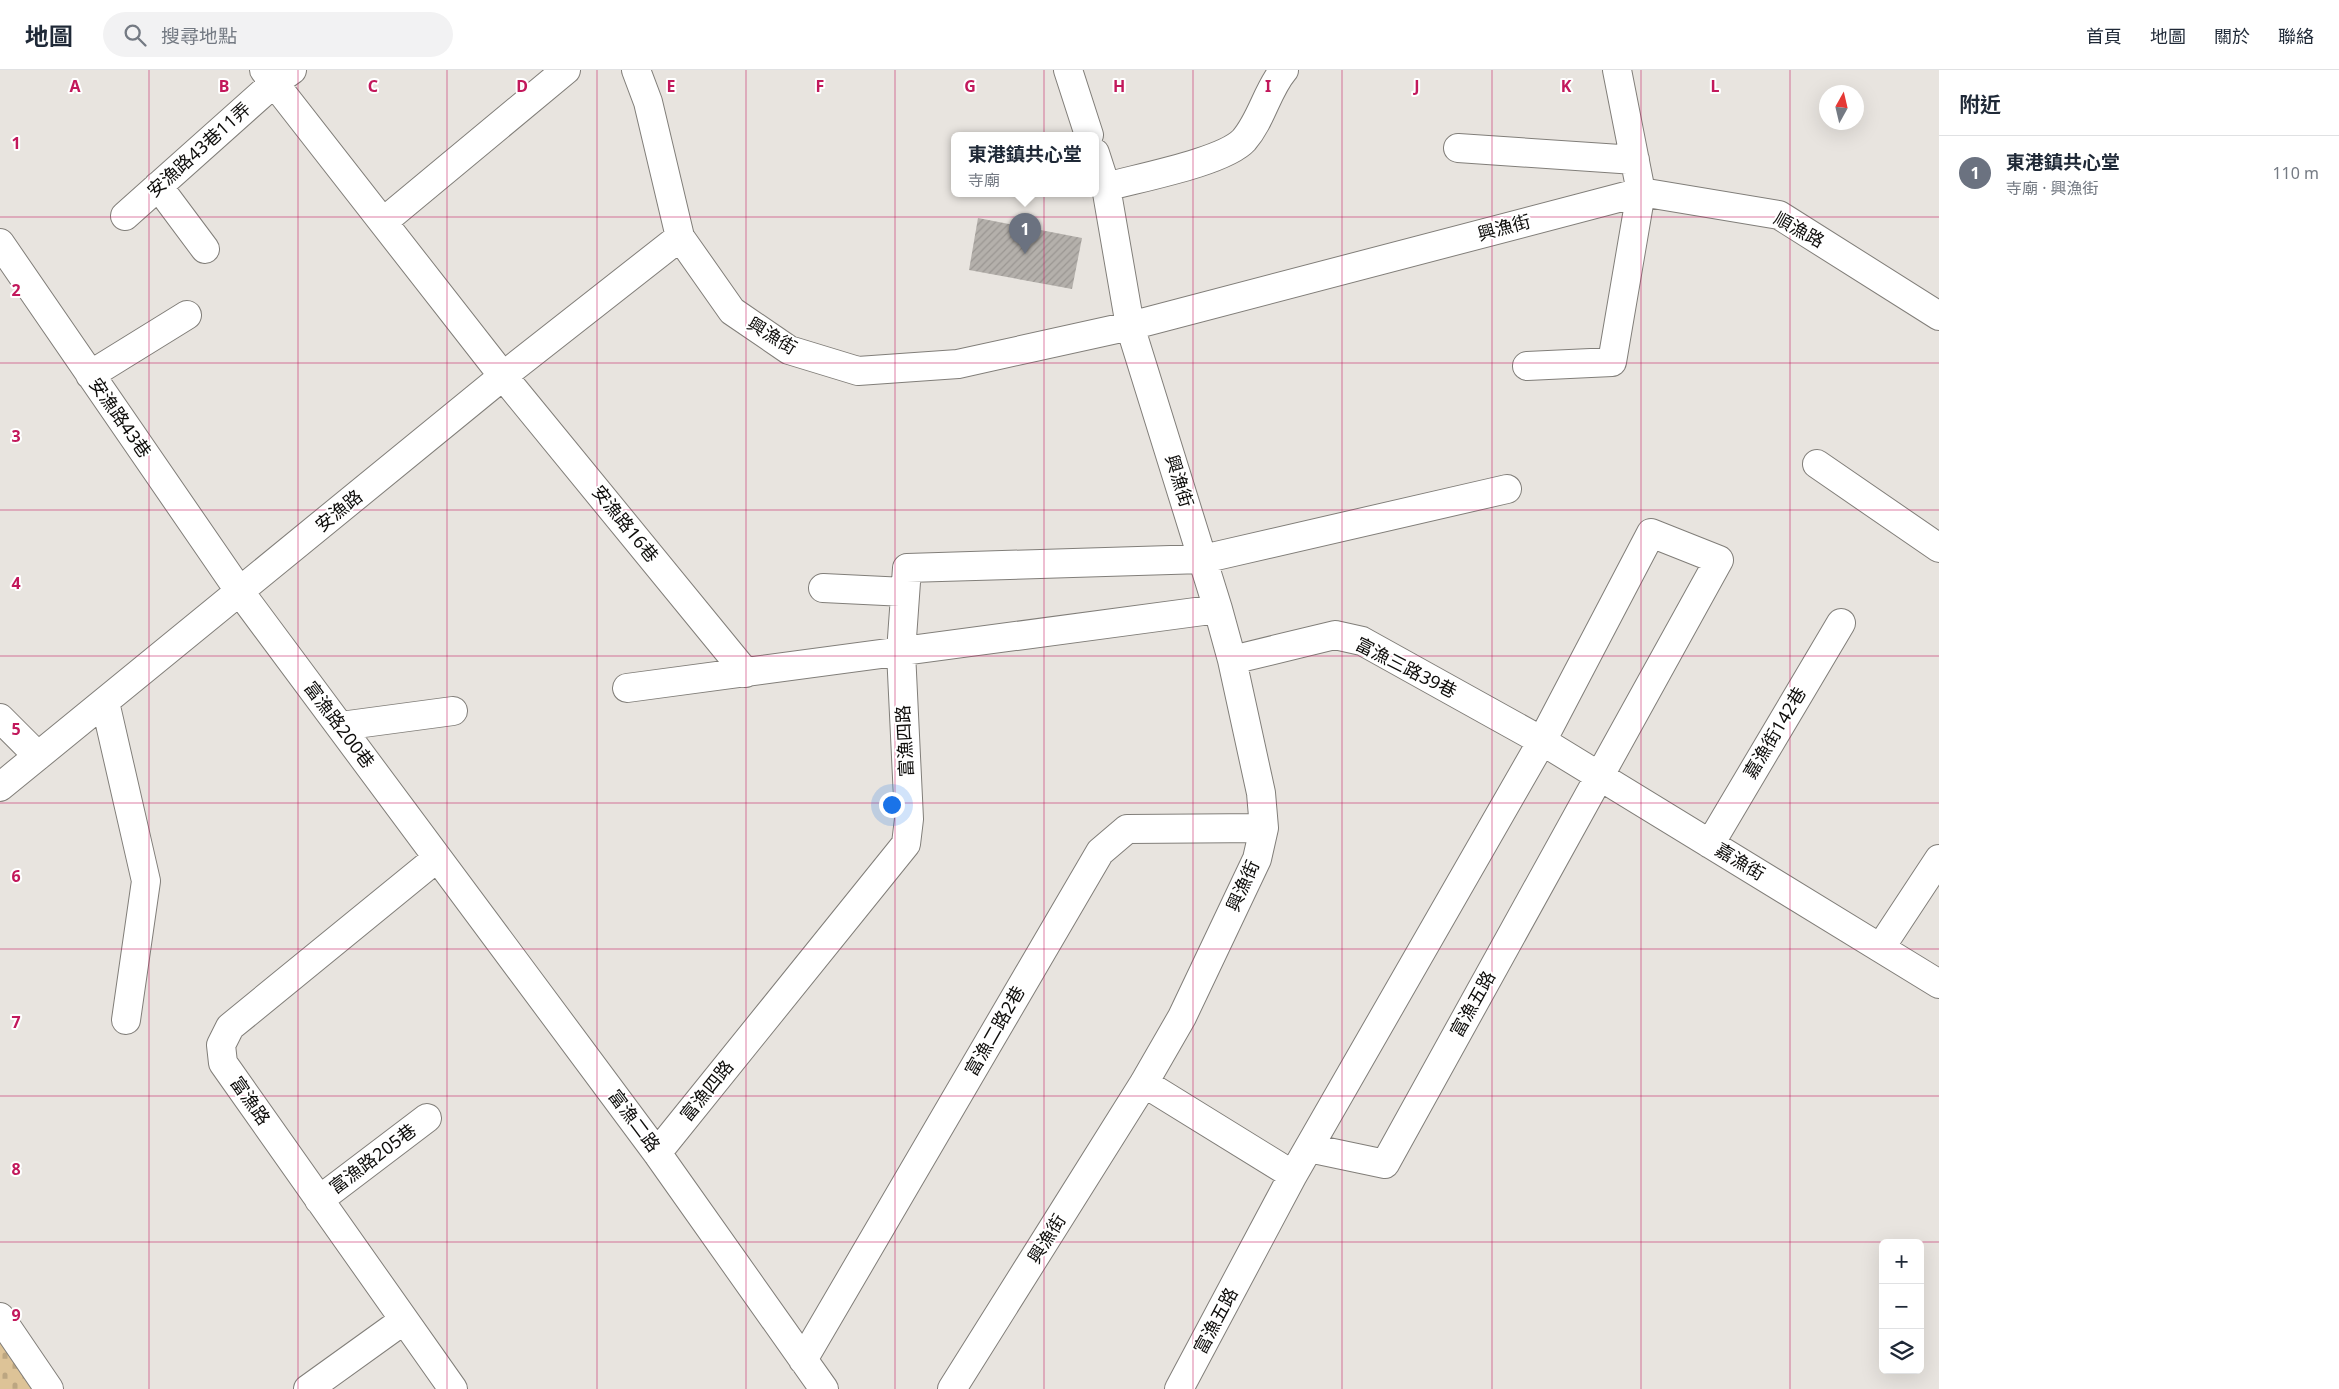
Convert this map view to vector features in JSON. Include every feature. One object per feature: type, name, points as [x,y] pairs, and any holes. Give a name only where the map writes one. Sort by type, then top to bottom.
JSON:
[{"type":"street","points":[[382,222],[566,70]]},
{"type":"street","name":"興漁街","points":[[636,70],[648,102],[680,237],[732,311],[789,350],[858,371],[958,364],[1130,326],[1641,192]]},
{"type":"street","points":[[1068,70],[1088,132]]},
{"type":"street","points":[[1106,187],[1216,157],[1243,140],[1260,113],[1276,79],[1284,70]]},
{"type":"street","points":[[1527,366],[1612,362],[1641,192],[1617,70]]},
{"type":"street","points":[[276,74],[382,222],[503,376]]},
{"type":"street","name":"安漁路43巷11弄","points":[[125,216],[276,74]]},
{"type":"street","points":[[1458,148],[1635,160]]},
{"type":"street","name":"興漁街","points":[[952,1389],[1144,1083],[1182,1017],[1257,860],[1264,828],[1261,793],[1232,660],[1203,559],[1130,326],[1106,187],[1099,165]]},
{"type":"street","points":[[158,186],[205,248]]},
{"type":"street","name":"順漁路","points":[[1641,192],[1779,215],[1939,316]]},
{"type":"street","name":"安漁路","points":[[0,787],[503,376],[680,237]]},
{"type":"street","name":"安漁路43巷","points":[[0,243],[240,592]]},
{"type":"street","points":[[90,375],[187,314]]},
{"type":"street","name":"安漁路16巷","points":[[503,376],[746,672]]},
{"type":"street","points":[[1817,464],[1939,548]]},
{"type":"street","points":[[1203,559],[1507,488]]},
{"type":"street","name":"富漁五路","points":[[1180,1389],[1293,1175],[1542,740],[1651,533],[1719,560],[1385,1164],[1309,1148]]},
{"type":"street","name":"富漁四路","points":[[658,1153],[906,844],[909,819],[901,652],[907,568],[1203,559]]},
{"type":"street","points":[[823,588],[905,592]]},
{"type":"street","name":"富漁路200巷","points":[[240,592],[437,858]]},
{"type":"street","points":[[627,688],[1218,609]]},
{"type":"street","name":"嘉漁街142巷","points":[[1710,844],[1841,623]]},
{"type":"street","name":"富漁三路39巷","points":[[1232,660],[1335,636],[1362,641],[1542,740]]},
{"type":"street","points":[[105,702],[146,881],[126,1020]]},
{"type":"street","points":[[341,726],[453,711]]},
{"type":"street","points":[[0,718],[38,756]]},
{"type":"street","name":"嘉漁街","points":[[1542,740],[1939,984]]},
{"type":"street","name":"富漁二路2巷","points":[[803,1360],[1100,852],[1127,829],[1264,828]]},
{"type":"street","name":"富漁二路","points":[[437,858],[658,1153],[824,1389]]},
{"type":"street","name":"富漁路","points":[[437,858],[230,1027],[221,1045],[223,1063],[453,1389]]},
{"type":"street","points":[[1881,947],[1939,859]]},
{"type":"street","points":[[1144,1083],[1293,1175]]},
{"type":"street","name":"富漁路205巷","points":[[320,1200],[427,1118]]},
{"type":"street","points":[[0,1317],[48,1389]]},
{"type":"street","points":[[308,1389],[404,1320]]},
{"type":"green space","points":[[0,1324],[42,1389],[0,1389]]},
{"type":"building","points":[[978,218],[1082,238],[1072,289],[969,270]]},
{"type":"place","name":"東港鎮共心堂","points":[[1025,254]]}]
